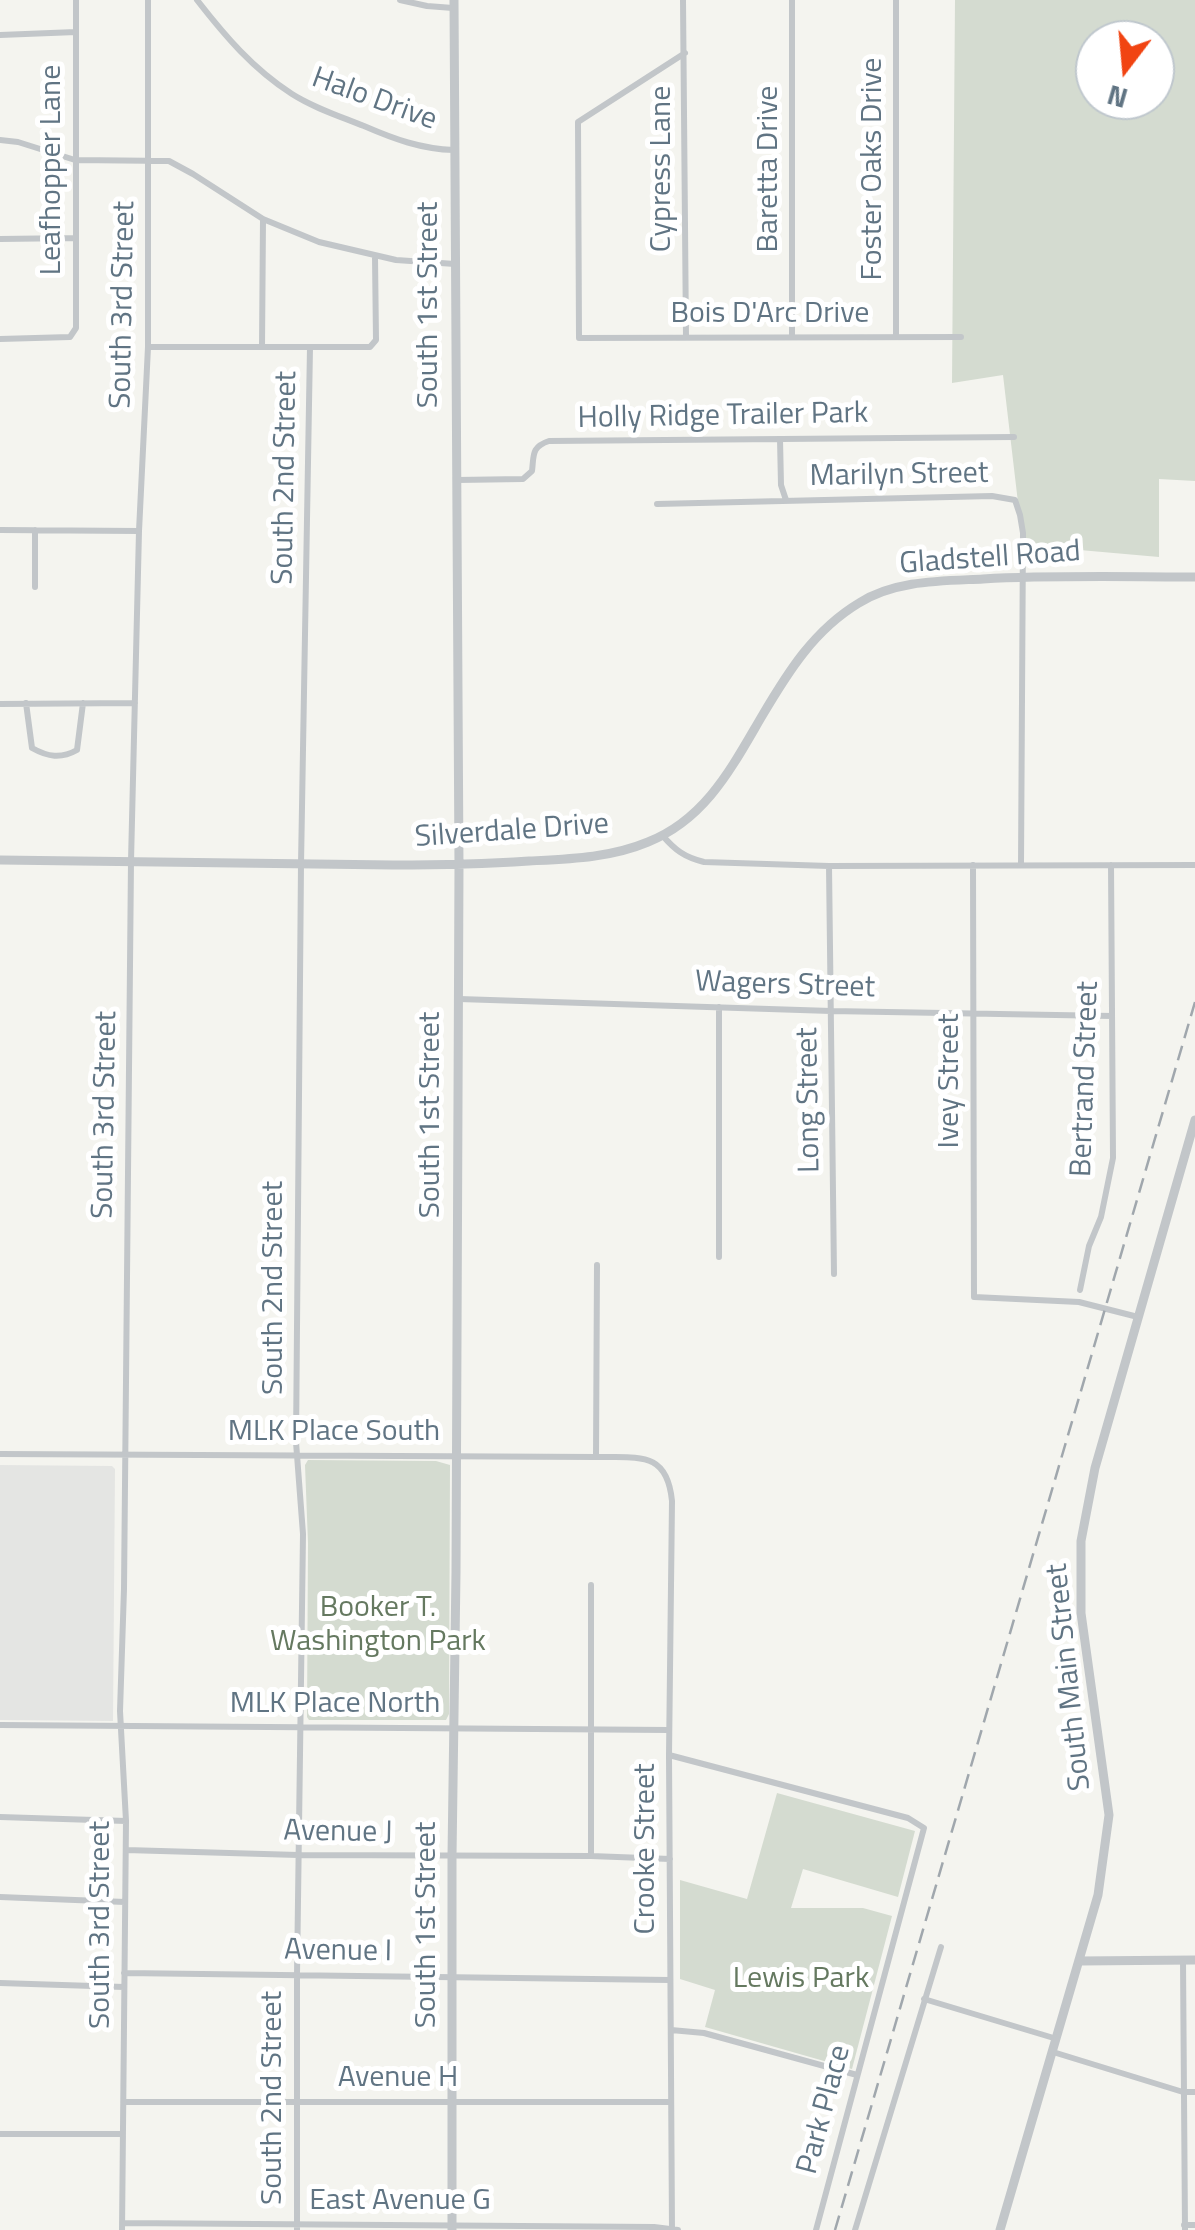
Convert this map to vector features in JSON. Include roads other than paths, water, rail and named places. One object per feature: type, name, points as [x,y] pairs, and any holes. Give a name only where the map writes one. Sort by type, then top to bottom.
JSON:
[{"type":"street","name":"Leafhopper Lane","points":[[0,339],[70,338],[76,322],[76,0]]},
{"type":"street","name":"South 3rd Street","points":[[122,2226],[126,1850],[121,1726],[124,1454],[138,531],[148,347],[148,0]]},
{"type":"street","name":"Halo Drive","points":[[198,0],[239,52],[292,94],[404,142],[454,150]]},
{"type":"street","points":[[400,0],[427,6],[454,4]]},
{"type":"street","name":"Cypress Lane","points":[[683,0],[686,337]]},
{"type":"street","name":"Baretta Drive","points":[[792,0],[792,337]]},
{"type":"street","name":"Foster Oaks Drive","points":[[896,0],[896,337]]},
{"type":"street","name":"South 1st Street","points":[[452,2227],[458,999],[454,4]]},
{"type":"street","points":[[0,35],[76,32]]},
{"type":"street","name":"Bois D'Arc Drive","points":[[685,53],[578,122],[579,338],[961,337]]},
{"type":"street","points":[[0,140],[76,160],[168,161],[263,219],[319,242],[375,256],[454,264]]},
{"type":"street","points":[[262,347],[263,219]]},
{"type":"street","points":[[0,240],[76,238]]},
{"type":"street","points":[[148,347],[374,344],[375,256]]},
{"type":"street","name":"South 2nd Street","points":[[297,2227],[303,1534],[298,1456],[301,864],[310,347]]},
{"type":"street","name":"Holly Ridge Trailer Park","points":[[457,480],[523,479],[532,471],[539,444],[549,441],[1014,437]]},
{"type":"street","points":[[780,439],[781,486],[786,500]]},
{"type":"street","name":"Marilyn Street","points":[[657,504],[992,496],[1014,500],[1023,533],[1022,865]]},
{"type":"street","points":[[0,530],[138,531]]},
{"type":"street","points":[[35,530],[35,587]]},
{"type":"street","name":"Gladstell Road","points":[[662,834],[696,812],[713,794],[733,768],[800,654],[823,630],[860,602],[892,588],[935,581],[1023,576],[1195,577]]},
{"type":"street","points":[[26,703],[32,748],[54,757],[76,750],[83,702]]},
{"type":"street","points":[[0,704],[135,702]]},
{"type":"street","points":[[662,834],[676,850],[704,862],[829,866],[1195,864]]},
{"type":"street","name":"Silverdale Drive","points":[[0,860],[458,865],[580,859],[650,842],[662,834]]},
{"type":"street","name":"Ivey Street","points":[[973,864],[974,1297],[1079,1302],[1139,1317]]},
{"type":"street","name":"Bertrand Street","points":[[1080,1290],[1113,1158],[1111,865]]},
{"type":"street","name":"Long Street","points":[[829,866],[834,1274]]},
{"type":"street","name":"Wagers Street","points":[[458,999],[1112,1016]]},
{"type":"street","points":[[719,1007],[719,1257]]},
{"type":"street","name":"South Main Street","points":[[1000,2230],[1100,1889],[1110,1815],[1081,1613],[1080,1540],[1094,1468],[1195,1120]]},
{"type":"street","points":[[596,1457],[598,1264]]},
{"type":"street","name":"MLK Place South","points":[[0,1454],[638,1458],[665,1470]]},
{"type":"street","name":"Crooke Street","points":[[665,1470],[672,1501],[669,1755],[675,2230]]},
{"type":"street","points":[[591,1585],[591,1856]]},
{"type":"street","name":"MLK Place North","points":[[0,1725],[670,1730]]},
{"type":"street","name":"Park Place","points":[[669,1755],[908,1818],[924,1828],[816,2230]]},
{"type":"street","points":[[0,1817],[126,1821]]},
{"type":"street","name":"Avenue J","points":[[126,1850],[298,1856],[670,1859]]},
{"type":"street","points":[[0,1897],[125,1902]]},
{"type":"street","points":[[855,2230],[941,1947]]},
{"type":"street","points":[[1080,1962],[1189,1960],[1184,2228],[1195,2225]]},
{"type":"street","name":"Avenue I","points":[[124,1973],[670,1980]]},
{"type":"street","points":[[0,1982],[124,1987]]},
{"type":"street","points":[[924,1999],[1056,2038]]},
{"type":"street","points":[[671,2030],[704,2033],[857,2075]]},
{"type":"street","points":[[1052,2052],[1195,2092]]},
{"type":"street","name":"Avenue H","points":[[124,2102],[672,2102]]},
{"type":"street","points":[[0,2134],[124,2134]]},
{"type":"street","name":"East Avenue G","points":[[122,2226],[675,2230]]},
{"type":"railway","points":[[835,2230],[1195,1002]]},
{"type":"park label","name":"Booker T. Washington Park","points":[[378,1626]]},
{"type":"park label","name":"Lewis Park","points":[[801,1980]]}]
